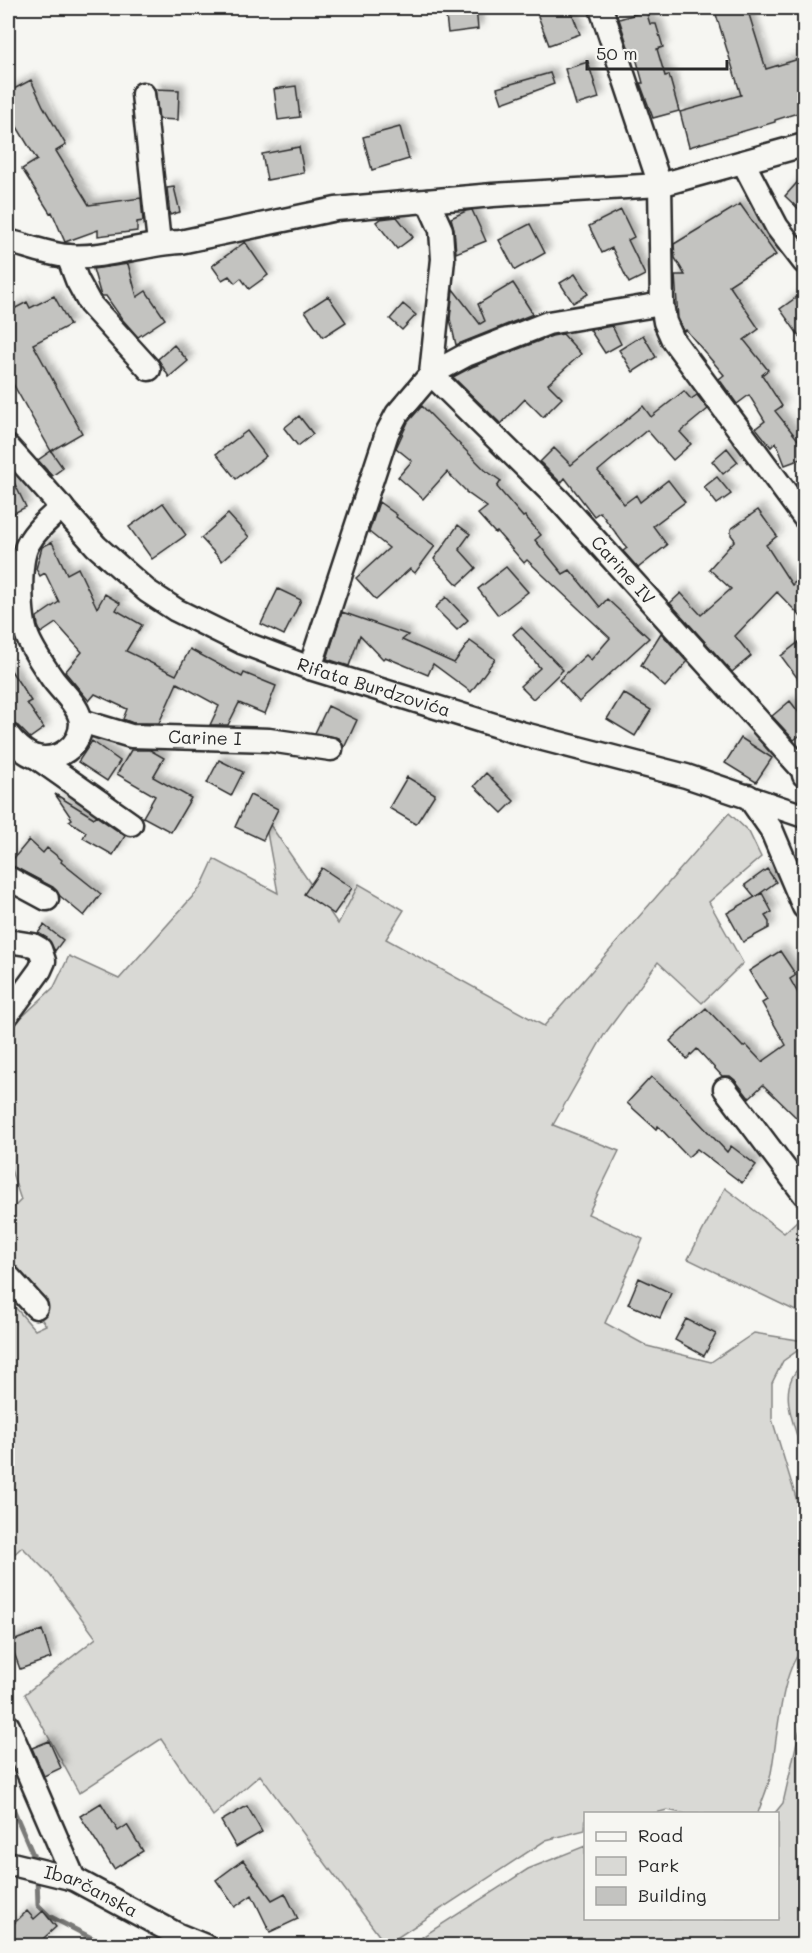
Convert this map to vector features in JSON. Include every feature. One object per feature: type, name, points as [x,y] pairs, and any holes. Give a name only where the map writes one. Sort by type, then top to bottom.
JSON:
[{"type":"street","points":[[601,8],[660,185],[662,304],[665,322],[673,340],[804,517]]},
{"type":"street","points":[[143,94],[159,243]]},
{"type":"street","points":[[8,241],[68,256],[88,255],[159,243],[180,242],[336,209],[660,185],[804,145]]},
{"type":"street","points":[[743,162],[777,227],[804,262]]},
{"type":"street","points":[[428,201],[441,230],[443,259],[431,374]]},
{"type":"street","points":[[68,256],[77,280],[90,304],[149,369]]},
{"type":"street","points":[[310,668],[387,433],[397,414],[431,374],[466,355],[549,323],[662,304]]},
{"type":"street","name":"Carine IV","points":[[431,374],[561,502],[803,770],[804,775]]},
{"type":"street","name":"Rifata Burdzovića","points":[[8,447],[96,546],[147,591],[166,604],[241,642],[310,668],[520,733],[803,809]]},
{"type":"street","points":[[36,757],[63,754],[72,746],[79,732],[81,721],[77,710],[41,662],[27,637],[23,611],[22,577],[16,548],[62,507]]},
{"type":"street","name":"Carine I","points":[[81,721],[131,736],[269,740],[331,749]]},
{"type":"street","points":[[8,735],[26,752],[131,824]]},
{"type":"street","points":[[748,796],[771,829],[804,907]]},
{"type":"street","points":[[8,878],[47,899]]},
{"type":"street","points":[[8,941],[33,945],[40,949],[44,961],[8,1014]]},
{"type":"street","points":[[725,1089],[804,1194]]},
{"type":"street","points":[[8,1276],[36,1308]]},
{"type":"street","points":[[8,1725],[74,1879]]},
{"type":"street","name":"Ibarčanska","points":[[10,1863],[74,1879],[178,1935],[205,1946]]},
{"type":"green space","points":[[729,813],[749,832],[761,857],[709,902],[743,963],[702,1003],[658,962],[604,1035],[553,1125],[619,1151],[588,1214],[643,1239],[605,1323],[647,1346],[711,1362],[754,1333],[804,1341],[804,1346],[783,1361],[772,1383],[772,1419],[804,1524],[804,1649],[796,1658],[785,1689],[769,1782],[758,1812],[667,1810],[660,1812],[584,1812],[584,1830],[546,1840],[386,1945],[260,1775],[213,1816],[161,1739],[79,1793],[25,1694],[96,1638],[50,1575],[22,1547],[8,1560],[8,1299],[35,1330],[46,1325],[8,1277],[8,1213],[21,1200],[8,1161],[8,1030],[54,987],[69,956],[119,979],[201,887],[214,859],[278,893],[264,816],[338,924],[359,884],[404,910],[386,939],[544,1026]]},
{"type":"green space","points":[[725,1188],[784,1233],[800,1218],[804,1223],[804,1315],[688,1259]]},
{"type":"green space","points":[[804,1364],[804,1457],[792,1421],[788,1395],[795,1373]]},
{"type":"green space","points":[[804,1711],[804,1945],[425,1945],[422,1937],[528,1869],[584,1846],[584,1920],[779,1920],[779,1812],[776,1812],[783,1803]]},
{"type":"building","points":[[445,8],[476,8],[478,29],[448,33]]},
{"type":"building","points":[[535,8],[570,8],[580,34],[549,45]]},
{"type":"building","points":[[714,8],[747,8],[766,69],[802,58],[804,111],[775,120],[775,122],[689,147],[680,112],[741,95]]},
{"type":"building","points":[[646,11],[650,24],[656,24],[663,47],[657,49],[665,76],[669,75],[679,111],[653,118],[640,83],[643,83],[635,54],[631,56],[619,19]]},
{"type":"building","points":[[588,62],[599,98],[576,105],[565,69]]},
{"type":"building","points":[[550,73],[554,84],[502,103],[497,88]]},
{"type":"building","points":[[31,80],[66,145],[56,151],[89,205],[141,198],[143,221],[137,222],[137,231],[98,236],[98,230],[65,242],[52,212],[50,213],[22,169],[37,160],[8,112],[8,92]]},
{"type":"building","points":[[296,86],[300,117],[278,120],[274,89]]},
{"type":"building","points":[[155,89],[179,90],[178,120],[159,119]]},
{"type":"building","points":[[400,127],[409,159],[372,170],[363,137]]},
{"type":"building","points":[[299,147],[304,173],[267,180],[262,154]]},
{"type":"building","points":[[804,175],[804,214],[785,196]]},
{"type":"building","points":[[174,187],[180,212],[170,215],[167,188]]},
{"type":"building","points":[[740,204],[776,255],[729,285],[759,329],[744,340],[768,370],[762,375],[782,406],[775,411],[799,441],[804,438],[804,458],[785,465],[776,442],[771,447],[756,428],[765,421],[749,395],[737,404],[719,379],[724,375],[686,330],[684,331],[678,318],[675,275],[685,275],[675,258],[674,244]]},
{"type":"building","points":[[472,210],[486,241],[456,253],[451,218]]},
{"type":"building","points":[[621,210],[634,237],[628,240],[645,275],[629,283],[612,248],[602,253],[589,226]]},
{"type":"building","points":[[397,217],[413,237],[397,249],[376,222],[380,219]]},
{"type":"building","points":[[530,224],[545,253],[515,270],[499,240]]},
{"type":"building","points":[[245,242],[268,275],[249,289],[241,278],[235,283],[229,276],[222,280],[212,266]]},
{"type":"building","points":[[128,264],[137,297],[146,291],[165,319],[138,337],[106,296],[101,296],[93,269]]},
{"type":"building","points":[[575,274],[588,294],[573,303],[560,283]]},
{"type":"building","points":[[513,283],[533,314],[456,345],[450,319],[453,289],[480,324],[485,321],[478,304]]},
{"type":"building","points":[[804,292],[804,343],[780,309]]},
{"type":"building","points":[[54,296],[70,325],[33,344],[82,433],[51,451],[8,375],[8,312],[27,302],[30,308]]},
{"type":"building","points":[[328,296],[346,322],[323,337],[305,311]]},
{"type":"building","points":[[403,304],[416,315],[402,330],[390,319]]},
{"type":"building","points":[[612,326],[621,344],[605,353],[590,330]]},
{"type":"building","points":[[563,334],[581,354],[548,384],[562,398],[543,417],[525,399],[501,424],[453,377],[472,367],[552,336]]},
{"type":"building","points":[[643,335],[656,357],[633,372],[619,350]]},
{"type":"building","points":[[174,345],[188,361],[169,377],[158,359]]},
{"type":"building","points":[[684,391],[691,399],[697,395],[708,409],[680,432],[691,444],[673,460],[647,430],[598,471],[624,504],[636,495],[640,502],[668,480],[685,502],[653,526],[667,545],[638,568],[623,551],[627,548],[600,512],[594,516],[565,478],[561,483],[540,462],[554,448],[571,465],[643,406],[651,417]]},
{"type":"building","points":[[422,406],[485,470],[501,481],[497,487],[541,535],[535,540],[563,574],[570,570],[600,607],[607,599],[649,638],[579,702],[559,680],[586,655],[591,660],[610,638],[527,560],[524,563],[478,514],[487,507],[466,492],[447,472],[423,499],[398,477],[412,461],[396,448],[408,422]]},
{"type":"building","points":[[299,416],[313,434],[298,446],[284,428]]},
{"type":"building","points":[[247,431],[266,456],[236,479],[216,454]]},
{"type":"building","points":[[727,448],[738,462],[723,474],[712,461]]},
{"type":"building","points":[[51,451],[63,468],[52,476],[38,460]]},
{"type":"building","points":[[8,470],[26,507],[8,516]]},
{"type":"building","points":[[717,477],[731,494],[717,504],[704,487]]},
{"type":"building","points":[[379,502],[435,546],[415,573],[410,569],[376,600],[356,578],[389,548],[369,532]]},
{"type":"building","points":[[163,503],[186,535],[152,559],[129,527]]},
{"type":"building","points":[[758,510],[777,536],[766,545],[792,585],[804,573],[804,620],[777,592],[735,636],[751,656],[732,672],[670,603],[681,593],[701,615],[731,589],[709,569],[735,540],[731,535],[731,529]]},
{"type":"building","points":[[228,514],[249,537],[222,561],[201,538]]},
{"type":"building","points":[[458,525],[470,534],[459,549],[476,568],[458,585],[434,559]]},
{"type":"building","points":[[52,542],[67,574],[78,568],[97,608],[105,594],[120,603],[116,610],[142,625],[126,651],[176,675],[190,649],[242,677],[244,673],[276,686],[265,714],[239,703],[228,725],[210,725],[219,706],[177,683],[159,723],[133,723],[123,719],[127,709],[95,694],[89,701],[65,672],[82,652],[56,623],[41,633],[38,626],[37,617],[59,602],[45,573],[40,576],[36,569],[42,547]]},
{"type":"building","points":[[506,567],[528,592],[498,615],[478,589]]},
{"type":"building","points":[[278,589],[301,600],[284,635],[261,624]]},
{"type":"building","points":[[446,597],[468,620],[457,630],[435,608]]},
{"type":"building","points":[[342,612],[408,635],[402,640],[454,663],[470,641],[495,659],[471,692],[433,664],[428,675],[385,657],[383,659],[360,635],[349,666],[327,659]]},
{"type":"building","points":[[521,627],[563,670],[533,699],[520,686],[540,668],[513,634]]},
{"type":"building","points":[[661,633],[687,662],[665,687],[641,665]]},
{"type":"building","points":[[804,638],[804,687],[781,656]]},
{"type":"building","points":[[8,666],[31,701],[27,703],[44,728],[30,738],[18,726],[8,722]]},
{"type":"building","points":[[623,693],[651,710],[635,736],[607,719]]},
{"type":"building","points":[[790,701],[804,719],[804,732],[794,740],[772,716]]},
{"type":"building","points":[[328,706],[357,720],[344,748],[339,738],[315,733]]},
{"type":"building","points":[[741,738],[772,758],[756,782],[725,763]]},
{"type":"building","points":[[92,741],[120,761],[107,781],[78,762]]},
{"type":"building","points":[[131,750],[150,750],[164,758],[153,777],[191,798],[171,832],[143,817],[155,796],[117,774]]},
{"type":"building","points":[[219,760],[243,772],[231,796],[207,783]]},
{"type":"building","points":[[486,773],[514,801],[502,813],[474,786]]},
{"type":"building","points":[[407,777],[435,794],[416,824],[389,808]]},
{"type":"building","points":[[55,794],[94,818],[96,816],[125,836],[113,855],[83,838],[86,832],[69,821],[72,819]]},
{"type":"building","points":[[250,795],[278,809],[263,840],[235,827]]},
{"type":"building","points":[[29,840],[43,853],[47,848],[101,894],[84,916],[53,887],[9,864]]},
{"type":"building","points":[[322,868],[352,888],[334,914],[304,894]]},
{"type":"building","points":[[767,869],[776,882],[755,897],[745,885]]},
{"type":"building","points":[[762,893],[772,912],[765,916],[769,922],[769,928],[743,942],[727,913]]},
{"type":"building","points":[[44,925],[63,940],[55,951],[47,938],[38,933]]},
{"type":"building","points":[[780,951],[796,975],[790,979],[804,1004],[804,1125],[763,1085],[749,1098],[735,1080],[730,1076],[722,1076],[697,1049],[687,1059],[670,1041],[706,1008],[743,1047],[746,1045],[762,1062],[786,1045],[762,1003],[767,1000],[749,971]]},
{"type":"building","points":[[651,1077],[678,1100],[727,1152],[731,1146],[756,1165],[742,1183],[697,1149],[688,1157],[658,1126],[656,1129],[627,1103]]},
{"type":"building","points":[[639,1278],[671,1293],[660,1318],[628,1304]]},
{"type":"building","points":[[686,1319],[716,1334],[704,1356],[675,1340]]},
{"type":"building","points":[[42,1630],[51,1658],[20,1669],[10,1642]]},
{"type":"building","points":[[49,1741],[61,1768],[44,1776],[32,1748]]},
{"type":"building","points":[[101,1803],[118,1831],[127,1825],[143,1851],[114,1869],[80,1816]]},
{"type":"building","points":[[247,1806],[262,1832],[236,1847],[221,1821]]},
{"type":"building","points":[[243,1860],[272,1900],[285,1893],[298,1919],[270,1932],[252,1895],[235,1907],[216,1880]]},
{"type":"building","points":[[27,1911],[34,1919],[43,1911],[56,1927],[35,1946],[16,1946],[8,1936],[8,1929]]},
{"type":"waterway","points":[[8,1797],[37,1864]]},
{"type":"waterway","points":[[37,1877],[38,1905],[49,1916],[107,1946]]}]
